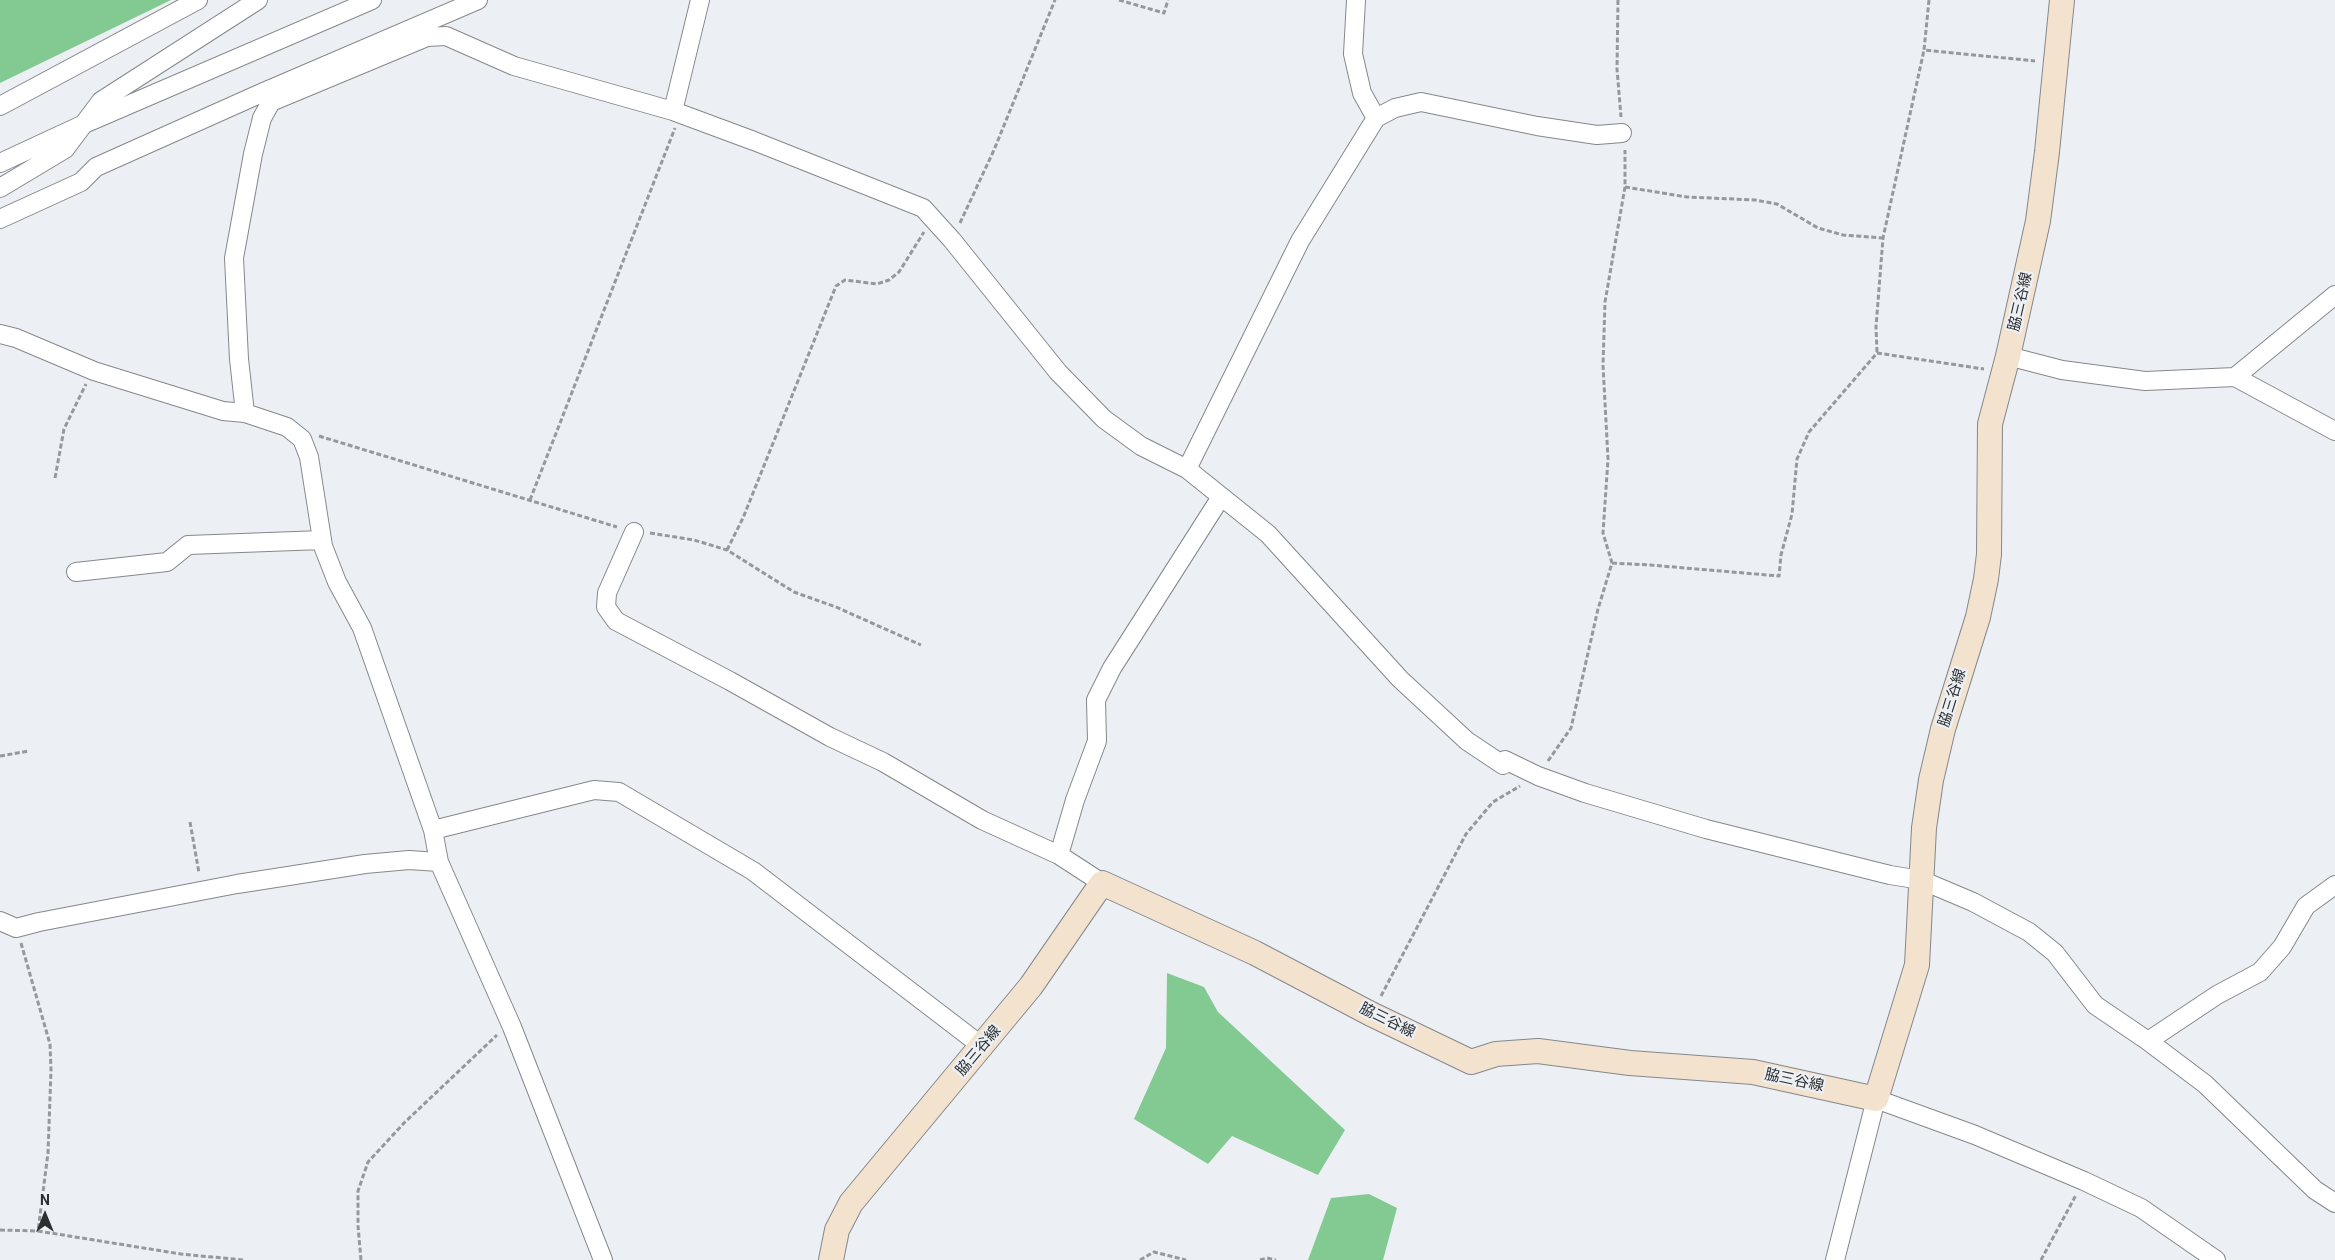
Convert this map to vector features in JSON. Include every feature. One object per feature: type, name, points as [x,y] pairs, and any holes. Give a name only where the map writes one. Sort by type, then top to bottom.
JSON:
[{"type":"main road","name":"脇三谷線","points":[[831,1260],[837,1230],[851,1203],[1032,986],[1102,883],[1255,953],[1371,1014],[1471,1062],[1496,1054],[1538,1051],[1630,1062],[1753,1072],[1876,1100],[1917,965],[1924,828],[1931,780],[1943,729],[1978,617],[1986,579],[1990,424],[2006,365],[2038,221],[2062,0]]},
{"type":"street","points":[[0,106],[198,0]]},
{"type":"street","points":[[0,188],[65,149],[101,101],[258,0]]},
{"type":"street","points":[[0,163],[84,124],[372,0]]},
{"type":"street","points":[[268,96],[478,0]]},
{"type":"street","points":[[677,112],[700,0]]},
{"type":"street","points":[[1356,0],[1353,54],[1362,93],[1376,118]]},
{"type":"street","points":[[0,219],[81,182],[96,167],[268,96],[427,37],[446,36],[514,66],[677,112],[922,208],[952,240],[1058,372],[1104,419],[1141,446],[1188,469],[1268,534],[1400,679],[1467,742],[1503,765],[1505,760],[1538,776],[1585,793],[1706,829],[1890,875],[1921,880],[1973,902],[2028,932],[2055,953],[2095,1005],[2148,1041],[2205,1084],[2315,1190],[2335,1204]]},
{"type":"street","points":[[245,413],[239,359],[234,258],[253,154],[268,96]]},
{"type":"street","points":[[1188,469],[1300,240],[1376,118],[1395,108],[1421,102],[1537,126],[1597,136],[1622,133]]},
{"type":"street","points":[[2235,378],[2335,295]]},
{"type":"street","points":[[0,334],[16,338],[94,371],[223,410],[245,413],[287,427],[302,439],[309,457],[322,540],[337,582],[362,628],[433,830],[439,862],[510,1023],[603,1260]]},
{"type":"street","points":[[2006,365],[2145,381],[2235,378],[2253,385],[2335,431]]},
{"type":"street","points":[[1059,855],[1075,800],[1097,742],[1096,700],[1112,668],[1221,497]]},
{"type":"street","points":[[634,532],[607,593],[606,607],[616,621],[730,680],[830,737],[882,762],[982,820],[1059,855],[1102,883]]},
{"type":"street","points":[[76,572],[167,562],[188,545],[322,540]]},
{"type":"street","points":[[433,830],[594,790],[619,792],[753,871],[983,1047]]},
{"type":"street","points":[[0,921],[16,928],[203,891],[365,864],[409,860],[439,862]]},
{"type":"street","points":[[2148,1041],[2217,995],[2260,972],[2282,947],[2306,906],[2335,885]]},
{"type":"street","points":[[1835,1260],[1876,1100],[1975,1135],[2084,1181],[2140,1208],[2216,1260]]},
{"type":"path","points":[[952,240],[994,150],[1055,0]]},
{"type":"path","points":[[1118,0],[1164,13],[1168,0]]},
{"type":"path","points":[[1371,1014],[1466,834],[1493,802],[1538,776],[1571,728],[1598,609],[1612,563],[1603,533],[1608,459],[1603,365],[1605,302],[1625,187],[1625,150],[1617,69],[1618,0]]},
{"type":"path","points":[[1612,563],[1779,576],[1781,555],[1792,514],[1797,460],[1809,432],[1877,353],[1876,327],[1883,238],[1924,50],[1930,0]]},
{"type":"path","points":[[1924,50],[2056,63]]},
{"type":"path","points":[[530,500],[677,112]]},
{"type":"path","points":[[1625,187],[1687,197],[1755,200],[1777,204],[1818,228],[1843,235],[1883,238]]},
{"type":"path","points":[[727,550],[743,518],[836,286],[844,280],[876,284],[889,280],[898,272],[924,231],[934,221]]},
{"type":"path","points":[[1877,353],[1982,368],[2006,365]]},
{"type":"path","points":[[55,478],[64,430],[76,402],[94,371]]},
{"type":"path","points":[[0,756],[29,751]]},
{"type":"path","points":[[190,822],[203,891]]},
{"type":"path","points":[[16,928],[50,1044],[48,1153],[38,1231]]},
{"type":"path","points":[[361,1260],[358,1226],[358,1191],[368,1162],[404,1123],[510,1023]]},
{"type":"path","points":[[2041,1260],[2084,1181]]},
{"type":"path","points":[[0,1230],[38,1231],[181,1254],[242,1260]]},
{"type":"path","points":[[1140,1260],[1154,1252],[1186,1260]]},
{"type":"path","points":[[1260,1260],[1267,1258],[1276,1260]]},
{"type":"green space","points":[[0,0],[171,0],[0,83]]},
{"type":"green space","points":[[1167,973],[1204,987],[1218,1012],[1345,1130],[1318,1175],[1232,1136],[1208,1164],[1134,1119],[1166,1048]]},
{"type":"green space","points":[[1369,1194],[1397,1208],[1383,1260],[1308,1260],[1331,1198]]}]
